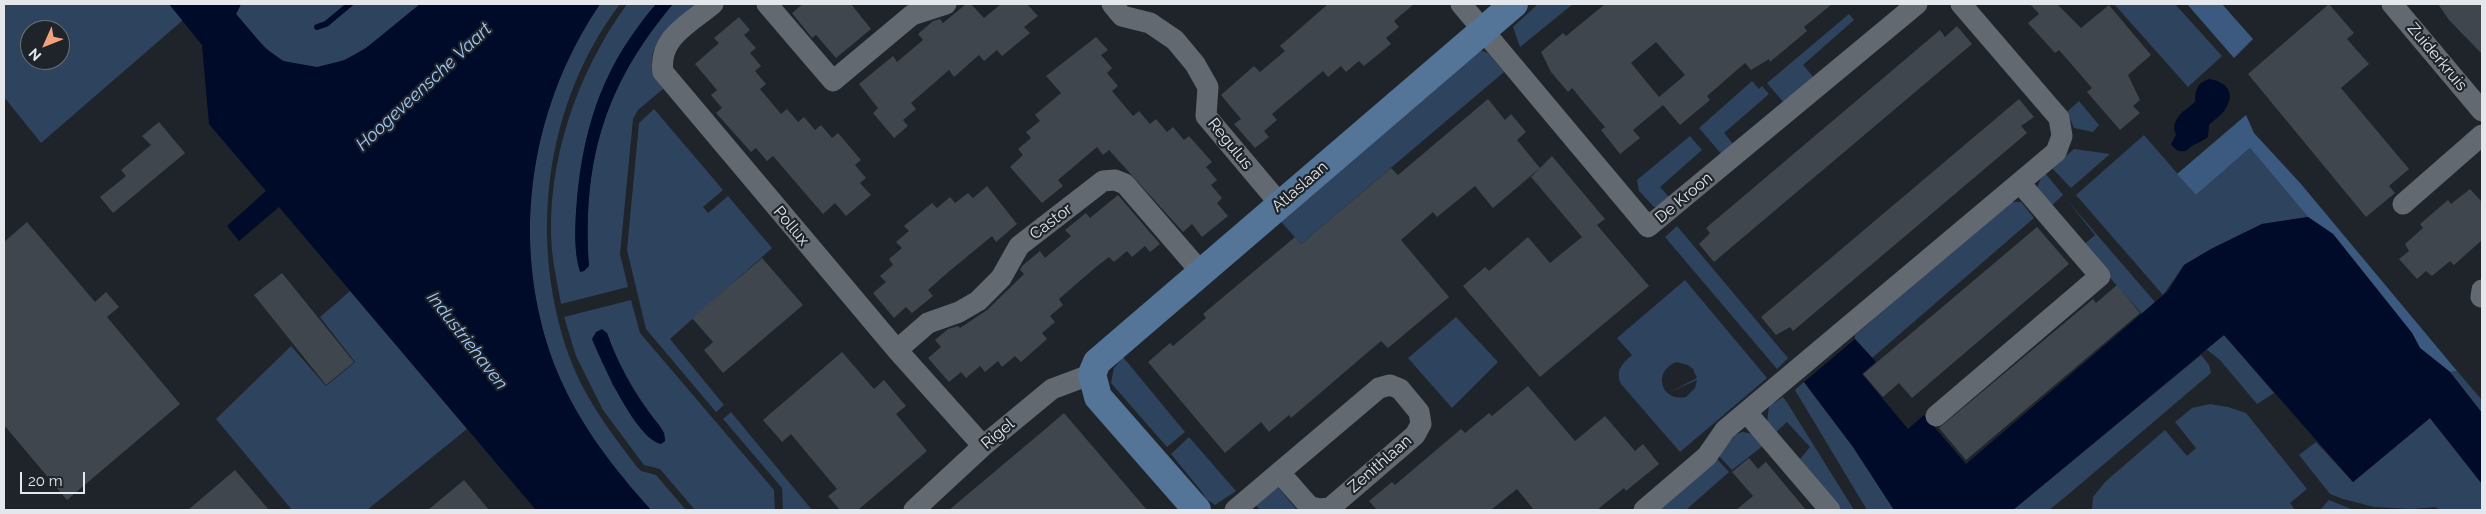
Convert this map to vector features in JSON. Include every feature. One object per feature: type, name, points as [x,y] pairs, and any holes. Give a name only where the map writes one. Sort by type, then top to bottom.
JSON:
[{"type":"street","name":"Pollux","points":[[713,4],[666,43],[661,58],[664,72],[897,350],[983,446]]},
{"type":"street","points":[[767,4],[834,81],[912,15],[946,4]]},
{"type":"street","name":"Regulus","points":[[1112,4],[1122,16],[1150,23],[1175,40],[1195,64],[1208,87],[1206,116],[1280,204]]},
{"type":"street","points":[[1461,4],[1484,30]]},
{"type":"street","name":"Atlaslaan","points":[[1092,374],[1097,362],[1106,353],[1514,4]]},
{"type":"street","name":"De Kroon","points":[[1484,30],[1648,227],[1917,4]]},
{"type":"street","points":[[1644,510],[1707,456],[1726,430],[2056,152],[2062,136],[2059,118],[1961,4]]},
{"type":"street","name":"Zuiderkruis","points":[[2392,4],[2482,110]]},
{"type":"street","points":[[2403,204],[2482,134]]},
{"type":"street","name":"Castor","points":[[897,350],[928,323],[959,312],[978,301],[1001,278],[1019,246],[1103,182],[1115,180],[1125,184],[1201,272]]},
{"type":"street","points":[[1936,416],[2100,276],[2020,183]]},
{"type":"street","points":[[1092,374],[1098,398],[1197,510]]},
{"type":"street","name":"Rigel","points":[[914,510],[983,446],[1052,389],[1092,374]]},
{"type":"street","name":"Zenithlaan","points":[[1235,510],[1379,388],[1390,385],[1400,389],[1420,412],[1421,424],[1415,435],[1330,508],[1318,510],[1309,506],[1280,473]]},
{"type":"street","points":[[1747,413],[1830,510]]},
{"type":"shaded area","points":[[4,4],[169,4],[183,20],[41,143],[4,97]]},
{"type":"shaded area","points":[[241,4],[420,4],[391,29],[357,53],[339,62],[320,67],[301,67],[275,56],[257,39],[236,14]]},
{"type":"shaded area","points":[[600,4],[620,4],[594,43],[574,85],[559,130],[550,176],[547,223],[549,270],[557,316],[571,361],[584,389],[609,429],[637,467],[641,471],[656,475],[686,510],[651,510],[612,463],[588,430],[559,376],[543,329],[533,282],[530,233],[533,185],[541,137],[555,91],[575,46]]},
{"type":"shaded area","points":[[627,4],[656,4],[634,33],[616,63],[601,94],[590,126],[582,160],[578,194],[579,266],[589,266],[588,228],[590,192],[595,158],[603,126],[615,95],[630,64],[673,4],[704,4],[659,41],[655,47],[652,65],[656,77],[664,88],[638,110],[633,119],[620,254],[628,287],[561,304],[552,251],[551,218],[559,153],[579,90],[593,59]]},
{"type":"shaded area","points":[[1538,4],[1573,4],[1520,47],[1513,27]]},
{"type":"shaded area","points":[[2114,4],[2175,4],[2222,56],[2188,87]]},
{"type":"shaded area","points":[[2187,4],[2222,4],[2253,39],[2234,58]]},
{"type":"shaded area","points":[[1849,14],[1854,20],[1803,65],[1815,79],[1785,104],[1767,83]]},
{"type":"shaded area","points":[[1473,47],[1488,53],[1504,72],[1301,244],[1276,216]]},
{"type":"shaded area","points":[[1752,81],[1759,89],[1762,86],[1769,94],[1724,133],[1735,146],[1723,156],[1699,128]]},
{"type":"shaded area","points":[[2079,101],[2099,125],[2093,132],[2074,128],[2067,112]]},
{"type":"shaded area","points":[[654,109],[723,190],[703,207],[708,213],[728,196],[772,248],[670,339],[724,405],[716,412],[646,329],[627,250],[639,123]]},
{"type":"shaded area","points":[[2246,115],[2254,133],[2301,184],[2457,371],[2450,372],[2420,348],[2412,333],[2333,234],[2308,217],[2250,148],[2196,195],[2177,174]]},
{"type":"shaded area","points":[[2144,135],[2196,195],[2250,148],[2308,217],[2262,224],[2211,249],[2184,265],[2163,295],[2076,195]]},
{"type":"shaded area","points":[[1690,136],[1702,150],[1660,187],[1671,199],[1662,206],[1654,207],[1639,191],[1637,180]]},
{"type":"shaded area","points":[[2074,149],[2110,154],[2071,188],[2052,168]]},
{"type":"shaded area","points":[[2046,174],[2063,195],[2050,207],[2037,188],[2041,178]]},
{"type":"shaded area","points":[[2067,200],[2155,302],[2142,314],[2082,246],[2095,235]]},
{"type":"shaded area","points":[[2010,202],[2021,202],[2034,218],[1872,358],[1855,339],[1855,335]]},
{"type":"shaded area","points":[[1677,226],[1788,358],[1777,369],[1665,237]]},
{"type":"shaded area","points":[[1685,280],[1767,378],[1680,452],[1621,384],[1619,379],[1620,368],[1632,355],[1617,338]],"holes":[[[1676,362],[1688,365],[1693,369],[1697,378],[1670,392],[1697,380],[1695,388],[1686,397],[1671,395],[1663,385],[1664,372]]]},
{"type":"shaded area","points":[[350,291],[467,429],[367,510],[292,510],[216,419],[291,346],[326,386],[355,362],[320,317]]},
{"type":"shaded area","points":[[631,300],[640,333],[774,490],[775,510],[695,510],[660,469],[644,465],[603,410],[576,356],[564,317]],"holes":[[[607,333],[632,386],[665,434],[645,432],[612,384]]]},
{"type":"shaded area","points":[[1456,317],[1498,362],[1452,408],[1408,358]]},
{"type":"shaded area","points":[[2224,335],[2274,393],[2257,404],[2220,360],[2206,349]]},
{"type":"shaded area","points":[[2201,355],[2209,365],[2211,373],[2070,493],[2049,510],[2013,510]]},
{"type":"shaded area","points":[[1123,357],[1185,432],[1167,447],[1111,383],[1114,368]]},
{"type":"shaded area","points":[[2457,371],[2482,400],[2482,413],[2450,372]]},
{"type":"shaded area","points":[[1804,382],[1854,448],[1894,510],[1867,510],[1795,390]]},
{"type":"shaded area","points":[[1783,397],[1854,510],[1841,510],[1800,459],[1810,447],[1787,422],[1775,433],[1767,422],[1769,406]]},
{"type":"shaded area","points":[[2210,404],[2246,413],[2307,489],[2290,503],[2295,510],[2092,510],[2093,497],[2105,482],[2165,430],[2187,456],[2196,448],[2175,422],[2192,408]]},
{"type":"shaded area","points":[[731,412],[812,510],[783,510],[782,488],[723,419]]},
{"type":"shaded area","points":[[2430,418],[2482,484],[2482,510],[2441,510],[2435,507],[2412,509],[2374,507],[2343,499],[2330,494],[2299,455],[2316,442],[2353,482]]},
{"type":"shaded area","points":[[1742,432],[1754,434],[1764,445],[1732,470],[1718,455],[1735,435]]},
{"type":"shaded area","points":[[1189,437],[1236,491],[1215,505],[1206,499],[1171,454]]},
{"type":"shaded area","points":[[1717,459],[1729,472],[1686,510],[1658,510]]},
{"type":"shaded area","points":[[1277,486],[1297,510],[1260,510],[1252,501]]},
{"type":"shaded area","points":[[2329,500],[2354,510],[2320,510]]},
{"type":"water","points":[[169,4],[241,4],[236,14],[265,48],[283,61],[317,67],[345,60],[366,48],[420,4],[600,4],[575,46],[555,91],[541,137],[533,185],[530,233],[533,282],[543,329],[559,376],[568,395],[600,447],[651,510],[536,510],[279,207],[239,241],[227,226],[266,191],[209,124],[202,45]]},
{"type":"water","points":[[656,4],[673,4],[630,64],[615,94],[603,126],[595,158],[590,192],[588,228],[589,266],[580,272],[575,245],[576,208],[585,144],[592,119],[610,72],[623,49]]},
{"type":"water","points":[[2209,79],[2220,82],[2227,88],[2230,97],[2229,102],[2222,113],[2209,125],[2208,137],[2186,151],[2177,150],[2171,144],[2176,135],[2176,120],[2195,102],[2196,91],[2199,85]]},
{"type":"water","points":[[2308,217],[2333,234],[2412,333],[2420,348],[2450,372],[2482,413],[2482,484],[2430,418],[2353,482],[2224,335],[2013,510],[1894,510],[1853,447],[1804,382],[1855,339],[1876,362],[1862,374],[1908,429],[1924,415],[1966,464],[2168,291],[2184,265],[2211,249],[2262,224]]},
{"type":"water","points":[[602,329],[607,333],[615,355],[631,386],[663,430],[665,441],[661,444],[651,439],[641,429],[621,399],[603,365],[592,339],[596,332]]},
{"type":"building","points":[[803,4],[851,4],[871,29],[836,58],[816,35],[812,38],[792,13]]},
{"type":"building","points":[[966,4],[971,4],[984,18],[1001,4],[1027,4],[1038,16],[1024,27],[1030,33],[1002,56],[997,50],[984,61],[979,55],[954,77],[949,70],[911,103],[916,109],[903,120],[908,126],[894,138],[873,113],[878,108],[859,84],[893,56],[897,62],[923,40],[918,34],[933,21],[940,19],[943,23]]},
{"type":"building","points":[[1328,4],[1414,4],[1394,21],[1399,27],[1386,38],[1391,44],[1364,66],[1359,61],[1346,72],[1341,66],[1328,77],[1323,71],[1272,114],[1277,120],[1264,131],[1269,137],[1255,148],[1234,124],[1241,119],[1221,95],[1254,66],[1260,72],[1285,51],[1280,46]]},
{"type":"building","points":[[1605,4],[1832,4],[1804,27],[1807,31],[1770,62],[1769,59],[1751,70],[1745,63],[1707,96],[1710,100],[1680,125],[1663,105],[1633,130],[1640,138],[1620,154],[1601,130],[1605,127],[1572,88],[1568,92],[1551,72],[1541,52],[1563,33],[1566,36]],"holes":[[[1656,42],[1685,75],[1659,97],[1631,63]]]},
{"type":"building","points":[[2030,4],[2057,4],[2081,28],[2109,5],[2151,55],[2128,75],[2140,100],[2133,106],[2140,113],[2120,130],[2087,92],[2092,88],[2059,50],[2055,53],[2028,23],[2039,14]]},
{"type":"building","points":[[2329,4],[2354,33],[2347,39],[2369,64],[2341,88],[2409,169],[2389,186],[2395,193],[2366,217],[2248,74]]},
{"type":"building","points":[[2438,4],[2482,4],[2482,54],[2449,20]]},
{"type":"building","points":[[739,17],[750,30],[744,35],[756,48],[750,53],[761,66],[755,71],[766,84],[760,89],[781,114],[787,109],[798,122],[804,117],[815,130],[821,125],[832,138],[838,133],[861,160],[855,165],[866,178],[860,183],[871,195],[846,216],[835,203],[823,214],[773,156],[767,161],[756,148],[751,152],[716,113],[722,108],[711,95],[717,90],[695,64],[719,43],[714,38]]},
{"type":"building","points":[[1957,26],[1972,44],[1714,262],[1699,244],[1710,233],[1706,228],[1940,30],[1945,37]]},
{"type":"building","points":[[1096,37],[1108,50],[1101,55],[1112,68],[1107,73],[1118,86],[1112,91],[1133,116],[1139,111],[1150,124],[1156,119],[1167,132],[1173,127],[1184,140],[1189,136],[1212,162],[1206,167],[1217,180],[1211,185],[1222,198],[1217,203],[1228,216],[1202,237],[1192,224],[1183,232],[1109,150],[1103,155],[1097,147],[1058,180],[1063,186],[1042,203],[1010,167],[1023,155],[1018,149],[1031,138],[1026,132],[1040,121],[1035,115],[1061,93],[1046,76]]},
{"type":"building","points":[[1488,99],[1505,120],[1511,114],[1526,132],[1517,140],[1540,168],[1493,208],[1475,186],[1437,217],[1433,212],[1401,240],[1449,297],[1388,348],[1381,341],[1291,418],[1289,415],[1269,432],[1261,422],[1225,453],[1148,362],[1170,343],[1173,346],[1206,318],[1203,314],[1295,237],[1301,244],[1391,168],[1398,175]]},
{"type":"building","points":[[2019,99],[2034,117],[2021,126],[2027,133],[1793,331],[1790,327],[1776,335],[1761,317]]},
{"type":"building","points":[[159,122],[185,153],[113,213],[100,197],[126,176],[121,170],[151,145],[142,136]]},
{"type":"building","points":[[1552,156],[1605,219],[1597,225],[1649,286],[1540,377],[1463,286],[1485,267],[1489,271],[1528,237],[1550,263],[1582,237],[1531,177]]},
{"type":"building","points":[[987,186],[1017,224],[996,242],[992,236],[946,274],[928,290],[933,296],[912,313],[906,307],[894,318],[873,293],[886,282],[880,276],[893,265],[889,259],[902,248],[896,242],[909,231],[904,226],[932,203],[937,208],[950,197],[955,203],[968,193],[973,198]]},
{"type":"building","points":[[2470,189],[2482,202],[2482,240],[2454,265],[2450,261],[2432,276],[2426,271],[2417,279],[2399,259],[2409,251],[2405,244],[2423,228],[2420,224],[2448,200],[2451,204]]},
{"type":"building","points":[[1118,195],[1160,244],[1150,252],[1145,246],[1132,257],[1127,251],[1114,262],[1109,257],[1096,267],[1059,299],[1063,305],[1050,316],[1055,322],[1042,333],[1047,339],[1021,362],[1015,356],[1002,367],[998,361],[985,372],[980,366],[966,378],[961,372],[949,382],[928,358],[941,347],[935,340],[948,329],[958,326],[960,328],[987,310],[1024,274],[1020,270],[1022,266],[1040,251],[1045,258],[1071,236],[1065,230],[1086,213],[1090,218]]},
{"type":"building","points":[[27,222],[95,302],[106,292],[119,307],[107,317],[180,404],[67,500],[4,425],[4,242]]},
{"type":"building","points":[[2037,227],[2069,264],[1912,398],[1899,383],[1883,397],[1863,374]]},
{"type":"building","points":[[762,258],[803,305],[723,373],[704,350],[713,342],[692,318]]},
{"type":"building","points":[[282,273],[354,362],[326,385],[254,295]]},
{"type":"building","points":[[2117,285],[2140,313],[1966,460],[1939,428],[2093,299],[2096,303]]},
{"type":"building","points":[[842,352],[874,389],[884,380],[906,406],[896,414],[927,451],[858,510],[840,510],[828,496],[837,489],[791,434],[782,442],[763,420]]},
{"type":"building","points":[[1528,386],[1575,441],[1605,416],[1635,451],[1643,444],[1659,464],[1626,491],[1624,488],[1597,510],[1534,510],[1517,489],[1491,510],[1377,510],[1369,501],[1392,482],[1395,485],[1461,429],[1465,433],[1489,413],[1492,416]]},
{"type":"building","points":[[1064,413],[1147,510],[949,510],[1043,431]]},
{"type":"building","points":[[1749,458],[1758,469],[1766,462],[1806,510],[1736,510],[1753,496],[1732,472]]},
{"type":"building","points":[[235,470],[269,510],[188,510]]},
{"type":"building","points":[[464,480],[489,510],[428,510]]},
{"type":"waterway","points":[[317,27],[326,24],[350,4]]},
{"type":"water label","name":"Hoogeveensche Vaart","points":[[424,87]]},
{"type":"water label","name":"Industriehaven","points":[[467,341]]}]
